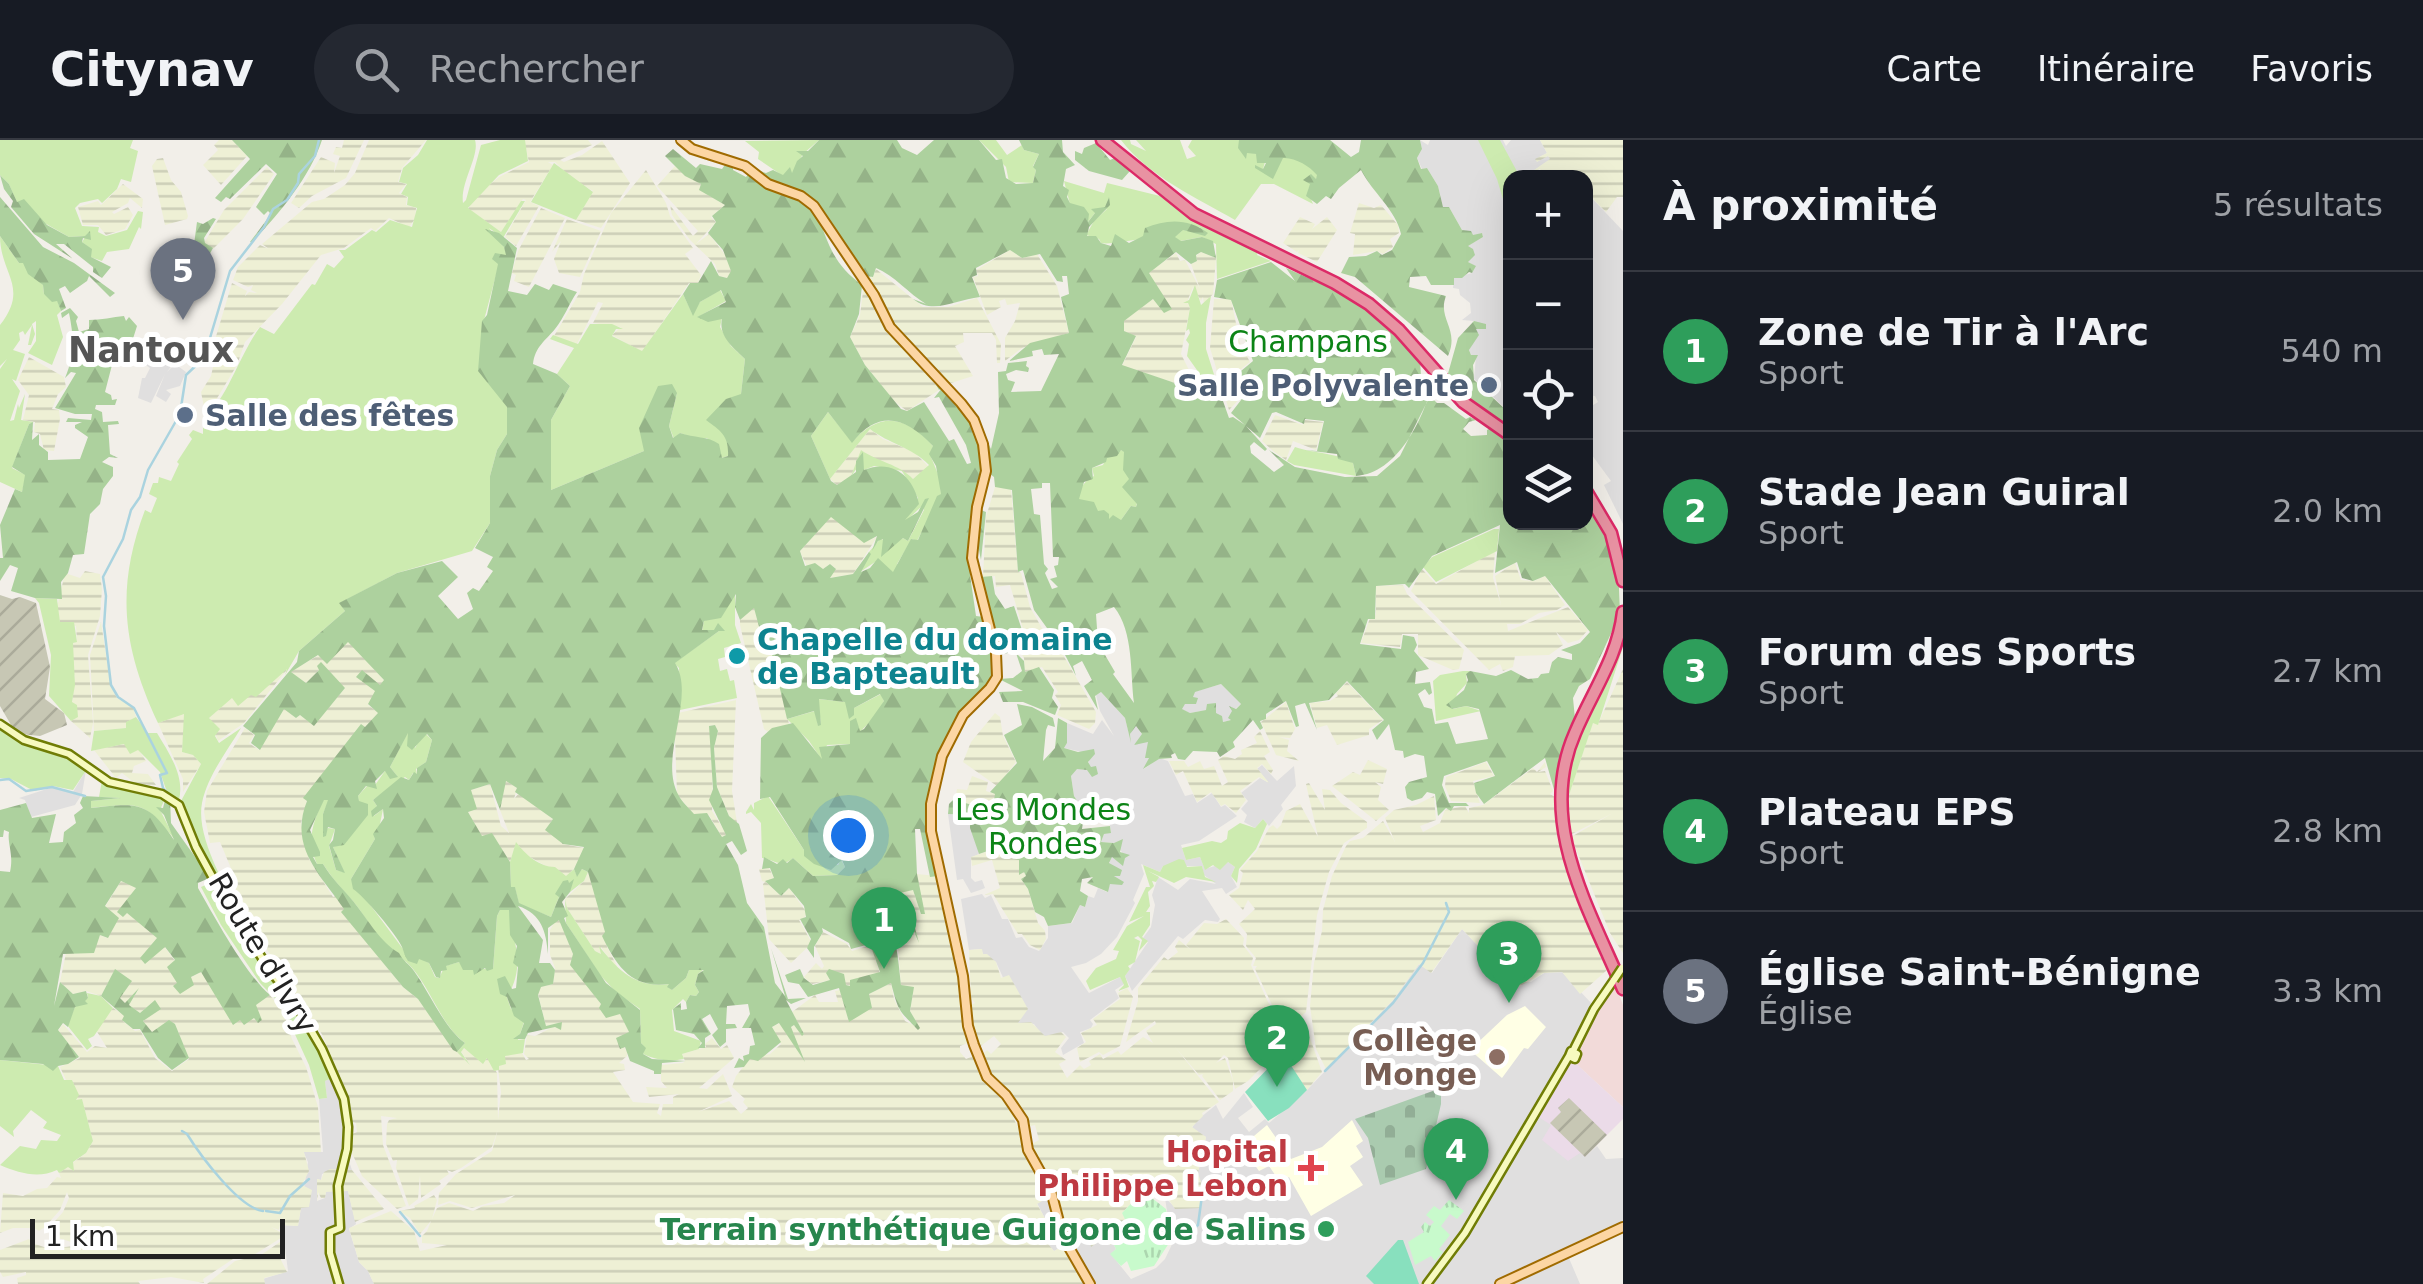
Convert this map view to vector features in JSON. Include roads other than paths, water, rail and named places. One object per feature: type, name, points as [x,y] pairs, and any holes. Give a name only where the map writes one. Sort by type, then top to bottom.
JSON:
[{"type":"highway","points":[[1104,140],[1196,211],[1365,298],[1403,330],[1440,376],[1503,429]]},
{"type":"highway","points":[[1593,499],[1611,526],[1623,562]]},
{"type":"highway","points":[[1593,501],[1611,533],[1623,581]]},
{"type":"highway","points":[[1620,983],[1572,868],[1562,830],[1560,799],[1569,746],[1611,660],[1623,612]]},
{"type":"highway","points":[[1620,983],[1573,861],[1562,809],[1571,750],[1611,668],[1623,631]]},
{"type":"main road","points":[[680,140],[692,149],[745,166],[768,184],[796,193],[814,206],[890,327],[974,420],[986,454],[986,471],[975,521],[973,564],[990,622],[998,671],[994,684],[963,715],[942,756],[931,804],[931,831],[964,976],[970,1036],[987,1077],[1006,1095],[1023,1120],[1028,1150],[1050,1191],[1063,1237],[1090,1284]]},
{"type":"main road","name":"Route d'Ivry","points":[[0,724],[24,740],[64,752],[116,784],[157,792],[177,802],[228,905],[294,1001],[332,1070],[346,1105],[347,1148],[338,1200],[340,1228],[330,1232],[330,1253],[339,1284]]},
{"type":"main road","points":[[1427,1284],[1460,1241],[1571,1056],[1582,1031],[1620,983],[1623,968]]},
{"type":"main road","points":[[1500,1284],[1623,1227]]},
{"type":"waterway","points":[[169,795],[160,775],[167,773],[134,708],[118,697],[111,685],[103,577],[123,539],[148,470],[180,414],[186,375],[204,358],[230,271],[273,209],[287,200],[299,174],[315,156],[319,140]]},
{"type":"waterway","points":[[0,780],[9,779],[26,791],[52,787],[85,796]]},
{"type":"waterway","points":[[1325,1071],[1393,1003],[1423,963],[1449,912],[1446,903]]},
{"type":"waterway","points":[[182,1131],[232,1191],[263,1211]]},
{"type":"waterway","points":[[266,1211],[280,1213],[290,1196],[309,1179]]},
{"type":"waterway","points":[[1182,1239],[1198,1225],[1203,1188]]},
{"type":"waterway","points":[[400,1212],[420,1236]]},
{"type":"place","name":"Église Saint-Bénigne","points":[[183,320]]},
{"type":"place","name":"Salle Polyvalente","points":[[1489,385]]},
{"type":"place","name":"Salle des fêtes","points":[[185,415]]},
{"type":"place","name":"Chapelle du domaine de Bapteault","points":[[737,656]]},
{"type":"place","name":"Zone de Tir à l'Arc","points":[[884,969]]},
{"type":"place","name":"Forum des Sports","points":[[1509,1003]]},
{"type":"place","name":"Collège Monge","points":[[1497,1057]]},
{"type":"place","name":"Stade Jean Guiral","points":[[1277,1087]]},
{"type":"place","name":"Hopital Philippe Lebon","points":[[1311,1168]]},
{"type":"place","name":"Plateau EPS","points":[[1456,1200]]},
{"type":"place","name":"Terrain synthétique Guigone de Salins","points":[[1326,1229]]},
{"type":"district","name":"Nantoux","points":[[151,350]]},
{"type":"park label","name":"Champans","points":[[1308,341]]},
{"type":"park label","name":"Les Mondes Rondes","points":[[1043,826]]}]
